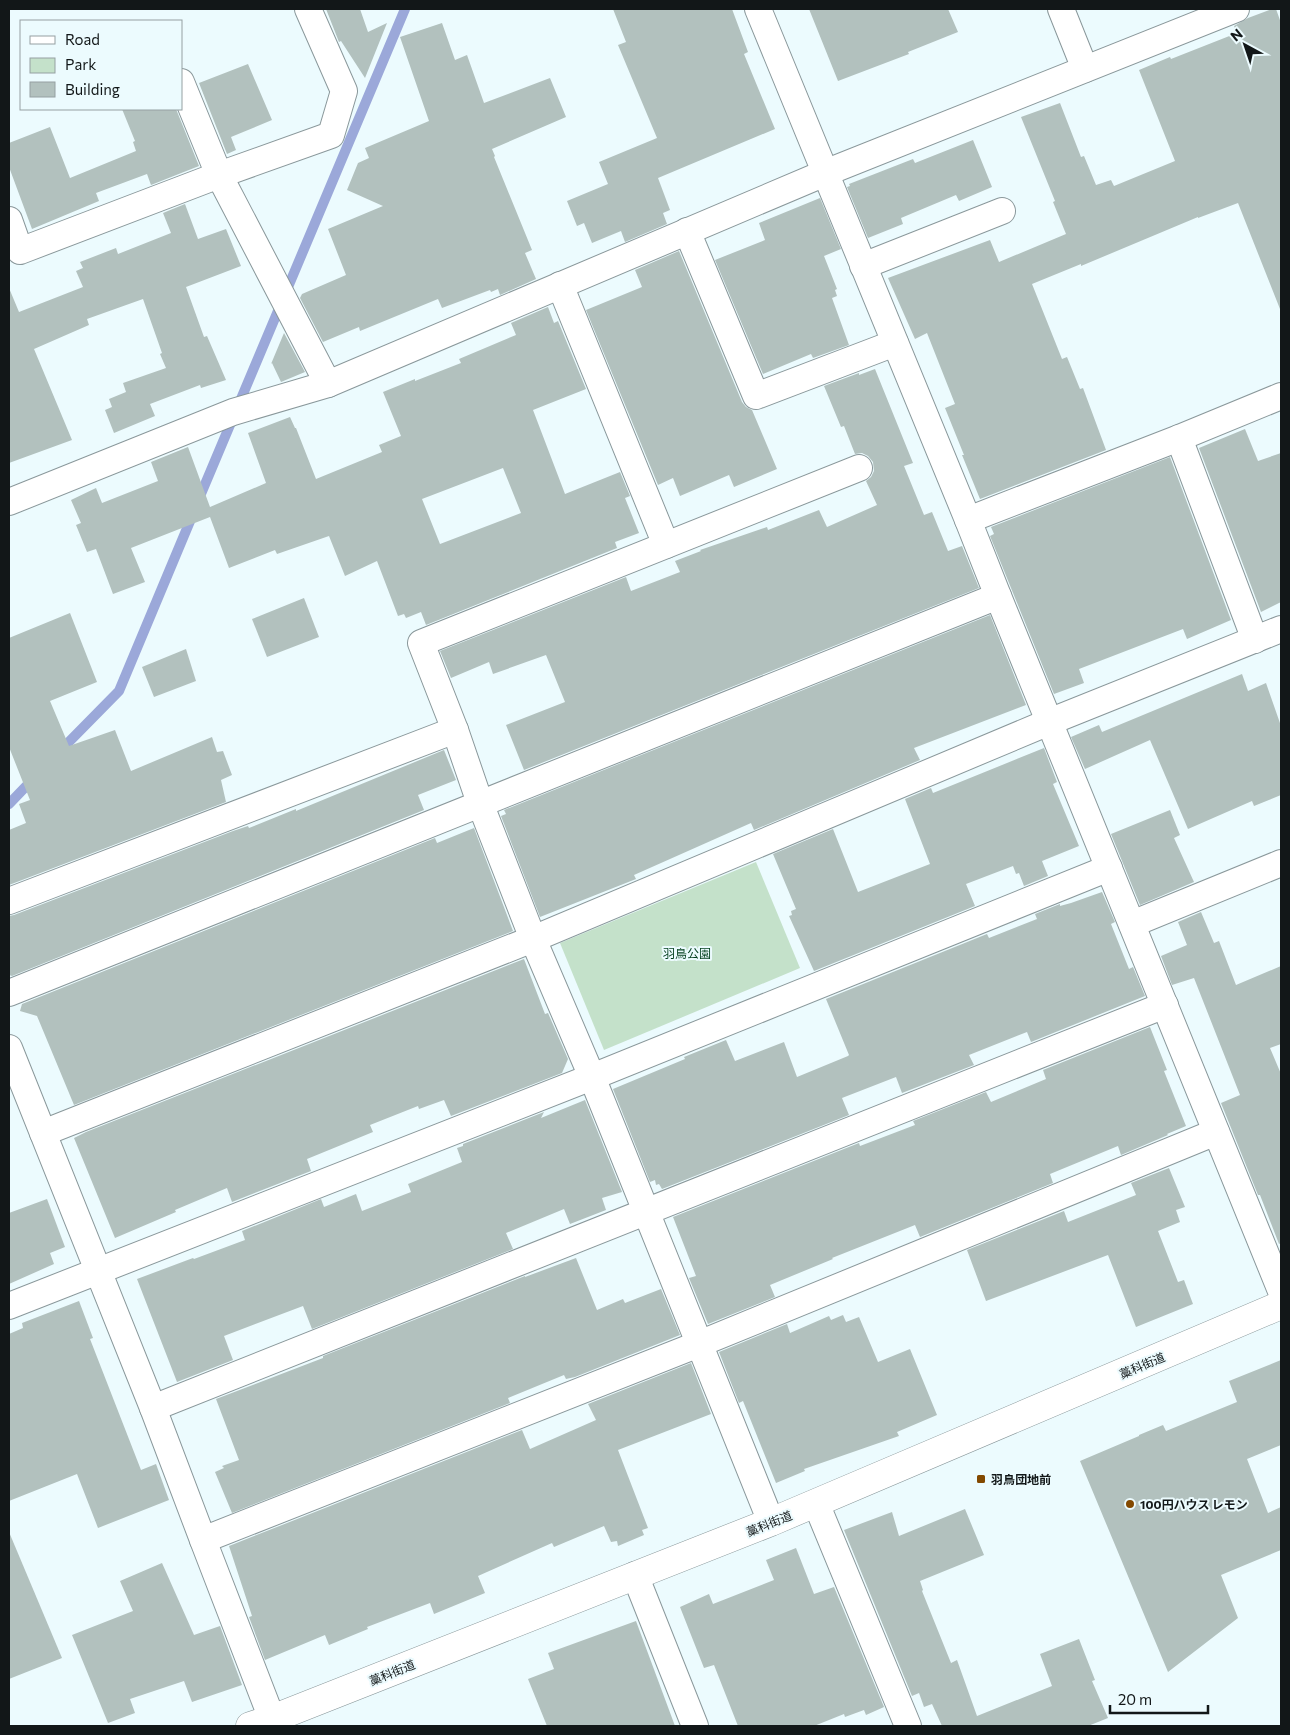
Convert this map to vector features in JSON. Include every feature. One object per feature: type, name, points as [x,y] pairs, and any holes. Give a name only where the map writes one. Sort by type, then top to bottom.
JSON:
[{"type":"highway","name":"藁科街道","points":[[261,1723],[771,1522],[1281,1305]]},
{"type":"street","points":[[9,220],[20,251],[219,174],[331,135],[344,91],[308,9]]},
{"type":"street","points":[[758,9],[896,343],[1281,1291]]},
{"type":"street","points":[[1061,9],[1085,69]]},
{"type":"street","points":[[9,502],[233,412],[328,384],[825,173],[1236,9]]},
{"type":"street","points":[[182,84],[219,174],[328,384]]},
{"type":"street","points":[[863,266],[1002,210]]},
{"type":"street","points":[[687,231],[756,396],[896,343]]},
{"type":"street","points":[[560,285],[666,545]]},
{"type":"street","points":[[968,520],[1281,396]]},
{"type":"street","points":[[1179,438],[1255,640]]},
{"type":"street","points":[[771,1522],[592,1077],[533,939],[480,804],[455,730],[421,643],[859,468]]},
{"type":"street","points":[[9,993],[998,596]]},
{"type":"street","points":[[43,1133],[533,939],[1049,722],[1281,629]]},
{"type":"street","points":[[9,901],[455,730]]},
{"type":"street","points":[[1132,924],[1281,864]]},
{"type":"street","points":[[9,1306],[592,1077],[1109,868]]},
{"type":"street","points":[[153,1408],[1165,1005]]},
{"type":"street","points":[[9,1048],[99,1270],[203,1540],[261,1723]]},
{"type":"street","points":[[203,1540],[699,1344],[1216,1132]]},
{"type":"street","points":[[816,1503],[903,1725]]},
{"type":"street","points":[[635,1576],[695,1726]]},
{"type":"green space","name":"羽鳥公園","points":[[756,862],[800,968],[604,1050],[560,943]]},
{"type":"building","points":[[326,9],[360,9],[368,32],[387,23],[365,78],[341,41],[339,42]]},
{"type":"building","points":[[613,9],[732,9],[748,52],[744,54],[775,129],[658,178],[670,210],[663,213],[667,224],[625,242],[621,231],[592,243],[584,223],[577,226],[567,201],[608,184],[599,162],[657,138],[618,45],[626,42]]},
{"type":"building","points":[[809,9],[948,9],[958,32],[908,52],[909,54],[838,81]]},
{"type":"building","points":[[1276,9],[1281,23],[1281,309],[1238,203],[1198,217],[1081,266],[1081,264],[1032,284],[1062,359],[1067,357],[1080,389],[1083,388],[1106,450],[980,499],[945,408],[955,404],[927,333],[915,339],[888,278],[990,240],[999,262],[1066,234],[1053,202],[1055,201],[1021,117],[1060,103],[1081,157],[1084,156],[1096,185],[1111,180],[1114,186],[1175,161],[1139,70],[1237,33],[1234,26],[1248,18]]},
{"type":"building","points":[[442,23],[455,60],[467,55],[484,103],[550,78],[566,117],[492,149],[532,250],[525,253],[536,279],[500,295],[498,289],[491,292],[490,290],[442,308],[438,299],[360,331],[359,327],[323,342],[300,298],[302,294],[346,275],[328,229],[383,206],[347,190],[358,163],[369,158],[365,148],[429,121],[400,37]]},
{"type":"building","points":[[248,64],[272,120],[231,137],[236,150],[227,154],[199,83]]},
{"type":"building","points":[[122,110],[176,110],[199,166],[151,185],[147,174],[96,193],[99,201],[32,229],[9,167],[9,143],[50,127],[70,178],[136,151],[133,142],[135,141]]},
{"type":"building","points":[[973,140],[992,187],[959,201],[956,195],[901,218],[903,224],[868,238],[847,187],[850,186],[849,184],[913,159],[915,163]]},
{"type":"building","points":[[820,198],[841,249],[824,256],[837,289],[835,290],[837,296],[832,298],[849,345],[813,358],[811,354],[763,374],[715,260],[765,240],[759,223]]},
{"type":"building","points":[[185,204],[198,239],[226,229],[241,266],[186,287],[204,337],[207,336],[226,380],[201,388],[200,385],[150,404],[155,416],[114,433],[105,410],[112,407],[109,399],[126,392],[123,383],[166,368],[143,299],[87,319],[89,325],[34,349],[72,440],[9,463],[9,288],[19,312],[83,287],[76,271],[83,268],[80,262],[116,248],[118,254],[171,233],[163,213]]},
{"type":"building","points":[[679,251],[742,402],[752,410],[777,469],[734,487],[729,475],[680,496],[673,478],[658,485],[586,310],[642,287],[635,270]]},
{"type":"building","points":[[548,307],[554,323],[558,321],[586,389],[533,410],[565,494],[620,472],[630,496],[625,498],[639,533],[615,542],[617,548],[426,625],[421,612],[406,618],[404,614],[398,616],[377,561],[345,576],[329,536],[277,554],[275,550],[229,568],[210,517],[131,548],[145,582],[113,594],[96,549],[87,552],[76,525],[81,523],[71,500],[96,488],[102,503],[158,481],[151,462],[188,447],[210,507],[266,483],[248,433],[290,417],[316,479],[382,452],[379,445],[401,436],[383,392],[461,363],[459,359],[516,335],[511,323]],"holes":[[[503,468],[521,513],[440,544],[422,499]]]},
{"type":"building","points":[[284,333],[305,372],[281,382],[271,364]]},
{"type":"building","points":[[875,369],[913,463],[904,466],[924,515],[932,512],[948,551],[962,546],[979,588],[524,770],[506,725],[565,702],[546,655],[493,674],[489,662],[451,678],[440,651],[626,577],[631,591],[680,572],[675,561],[700,550],[767,527],[768,530],[819,510],[827,527],[877,505],[866,481],[874,471],[873,462],[862,453],[855,454],[844,426],[841,427],[824,386]]},
{"type":"building","points":[[1245,429],[1258,461],[1281,453],[1281,602],[1261,612],[1199,448]]},
{"type":"building","points":[[1170,457],[1231,620],[1187,639],[1183,629],[1079,669],[1084,683],[1054,694],[990,536],[994,534],[991,527]]},
{"type":"building","points":[[304,598],[319,637],[267,657],[252,619]]},
{"type":"building","points":[[70,613],[97,682],[50,701],[69,746],[115,730],[131,771],[212,737],[217,752],[223,751],[232,775],[221,780],[226,802],[9,885],[9,830],[26,823],[19,804],[30,800],[9,747],[9,638]]},
{"type":"building","points":[[990,615],[1026,705],[914,748],[920,760],[754,830],[751,823],[634,875],[636,879],[540,917],[501,816],[506,814],[504,810]]},
{"type":"building","points":[[186,649],[196,681],[154,697],[142,667]]},
{"type":"building","points":[[1242,674],[1248,691],[1266,683],[1281,726],[1281,795],[1254,806],[1252,801],[1188,829],[1150,740],[1085,769],[1071,737],[1099,725],[1102,732]]},
{"type":"building","points":[[1044,748],[1057,782],[1053,784],[1079,846],[1042,861],[1048,876],[1024,886],[1019,873],[1016,874],[1013,866],[966,884],[975,906],[814,971],[789,916],[792,915],[791,911],[796,909],[773,854],[833,829],[858,892],[930,864],[905,799],[931,788],[933,793]]},
{"type":"building","points":[[444,750],[456,780],[418,795],[424,810],[12,976],[9,975],[9,916],[233,831],[248,826],[249,828],[296,809],[296,811]]},
{"type":"building","points":[[1170,810],[1180,835],[1174,838],[1194,882],[1140,905],[1111,834]]},
{"type":"building","points":[[474,828],[513,931],[74,1105],[37,1016],[20,1011],[22,1004],[435,838],[437,843]]},
{"type":"building","points":[[1102,892],[1115,922],[1111,924],[1129,969],[1133,967],[1145,996],[1031,1042],[1027,1032],[969,1055],[974,1065],[902,1093],[896,1077],[842,1098],[849,1115],[662,1189],[659,1184],[656,1185],[655,1180],[650,1182],[613,1089],[726,1040],[735,1061],[784,1042],[797,1077],[849,1055],[826,999],[987,934],[989,938],[1037,919],[1035,914],[1060,904],[1060,906],[1071,903]]},
{"type":"building","points":[[1201,912],[1214,943],[1219,941],[1236,985],[1281,966],[1281,1044],[1270,1048],[1281,1074],[1281,1243],[1279,1244],[1221,1103],[1240,1095],[1194,978],[1172,985],[1161,956],[1187,945],[1178,922]]},
{"type":"building","points":[[524,959],[545,1014],[548,1013],[568,1059],[562,1073],[451,1116],[444,1100],[419,1109],[418,1106],[370,1125],[373,1132],[307,1159],[311,1171],[232,1202],[227,1188],[115,1238],[74,1138]]},
{"type":"building","points":[[1150,1027],[1167,1070],[1164,1071],[1186,1126],[1121,1155],[1118,1146],[1050,1174],[1053,1183],[920,1237],[915,1225],[832,1258],[770,1285],[775,1297],[708,1324],[689,1278],[696,1276],[673,1217],[859,1143],[860,1146],[915,1125],[913,1121],[986,1092],[991,1102],[1046,1079],[1043,1070]]},
{"type":"building","points":[[585,1100],[622,1192],[602,1198],[606,1210],[570,1224],[564,1209],[506,1233],[513,1249],[312,1329],[303,1306],[224,1336],[233,1360],[177,1382],[137,1279],[245,1240],[242,1231],[321,1199],[324,1207],[356,1194],[362,1211],[411,1192],[408,1184],[462,1162],[457,1148],[463,1146],[463,1144],[544,1112],[541,1118]]},
{"type":"building","points":[[1169,1168],[1185,1207],[1176,1210],[1180,1222],[1158,1231],[1178,1282],[1184,1280],[1193,1304],[1136,1327],[1108,1255],[986,1301],[967,1250],[1064,1211],[1068,1222],[1136,1195],[1131,1183]]},
{"type":"building","points":[[47,1199],[65,1247],[50,1253],[54,1264],[9,1284],[9,1213]]},
{"type":"building","points":[[576,1258],[597,1310],[623,1299],[625,1303],[661,1289],[680,1335],[575,1377],[566,1379],[564,1375],[508,1398],[510,1403],[232,1513],[215,1472],[224,1468],[222,1466],[239,1460],[216,1399],[525,1276]]},
{"type":"building","points":[[79,1301],[93,1338],[90,1339],[141,1470],[156,1464],[169,1500],[98,1528],[77,1474],[9,1501],[9,1334],[23,1328],[22,1323]]},
{"type":"building","points":[[843,1315],[846,1322],[859,1317],[878,1362],[910,1349],[937,1415],[897,1432],[899,1436],[804,1469],[805,1471],[776,1483],[743,1401],[739,1403],[719,1352],[787,1324],[790,1333],[829,1316],[831,1320]]},
{"type":"building","points":[[1281,1360],[1281,1445],[1247,1459],[1268,1513],[1281,1507],[1281,1550],[1221,1575],[1238,1618],[1168,1672],[1080,1461],[1163,1425],[1166,1431],[1237,1402],[1229,1381]]},
{"type":"building","points":[[691,1363],[711,1414],[618,1450],[648,1528],[642,1530],[644,1535],[618,1546],[617,1541],[611,1542],[604,1526],[554,1547],[552,1543],[478,1576],[485,1593],[434,1614],[430,1603],[367,1627],[368,1629],[329,1645],[325,1635],[265,1660],[249,1617],[252,1616],[229,1546],[522,1430],[530,1449],[596,1420],[588,1404]]},
{"type":"building","points":[[965,1509],[984,1555],[920,1581],[922,1591],[951,1663],[957,1660],[977,1716],[1052,1686],[1040,1654],[1079,1639],[1095,1680],[1092,1681],[1108,1718],[1088,1726],[942,1726],[932,1704],[924,1707],[919,1693],[912,1696],[844,1530],[892,1512],[899,1536]]},
{"type":"building","points":[[9,1532],[62,1658],[9,1679]]},
{"type":"building","points":[[796,1548],[814,1594],[834,1587],[884,1707],[866,1715],[864,1710],[845,1717],[844,1714],[814,1726],[738,1726],[714,1665],[704,1668],[680,1607],[709,1594],[713,1604],[774,1580],[766,1560]]},
{"type":"building","points":[[162,1563],[194,1635],[220,1626],[242,1685],[192,1702],[184,1681],[130,1699],[135,1713],[108,1723],[72,1635],[133,1611],[120,1581]]},
{"type":"building","points":[[636,1621],[675,1726],[547,1726],[528,1679],[554,1669],[548,1653]]},
{"type":"waterway","points":[[198,501],[405,9]]},
{"type":"waterway","points":[[58,753],[119,691],[193,514]]},
{"type":"waterway","points":[[9,804],[34,778]]},
{"type":"place","name":"羽鳥団地前","points":[[981,1479]]},
{"type":"place","name":"100円ハウス レモン","points":[[1130,1504]]}]
